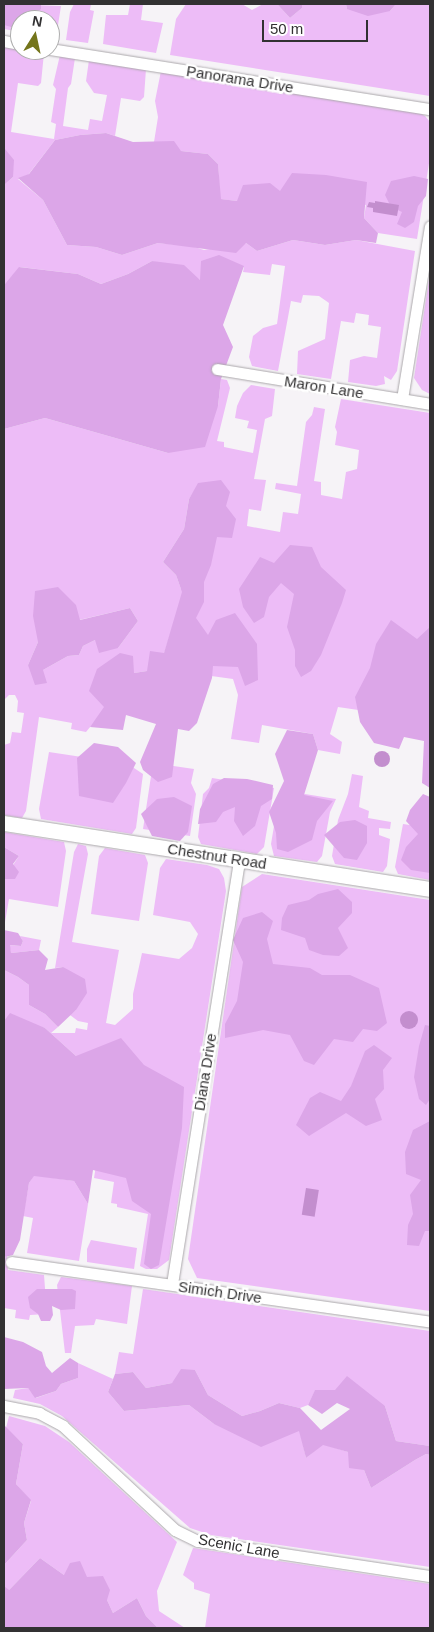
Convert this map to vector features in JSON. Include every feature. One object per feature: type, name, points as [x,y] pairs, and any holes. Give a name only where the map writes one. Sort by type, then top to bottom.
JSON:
[{"type":"street","name":"Panorama Drive","points":[[60,51],[430,109]]},
{"type":"street","points":[[402,399],[430,226]]},
{"type":"street","name":"Maron Lane","points":[[217,369],[430,404]]},
{"type":"street","name":"Chestnut Road","points":[[4,823],[430,889]]},
{"type":"street","name":"Diana Drive","points":[[172,1284],[239,859]]},
{"type":"street","name":"Simich Drive","points":[[10,1262],[430,1322]]},
{"type":"street","name":"Scenic Lane","points":[[4,1406],[39,1413],[63,1426],[175,1530],[198,1541],[430,1576]]},
{"type":"shaded area","points":[[4,4],[61,6],[60,12],[60,10],[10,10],[10,30],[4,29]]},
{"type":"shaded area","points":[[4,4],[41,4],[40,10],[10,10],[10,27],[4,25]]},
{"type":"shaded area","points":[[74,4],[91,4],[90,10],[94,11],[88,43],[66,40],[70,12]]},
{"type":"shaded area","points":[[130,4],[143,4],[141,20],[163,23],[156,53],[103,44],[106,15],[128,15]]},
{"type":"shaded area","points":[[186,4],[242,4],[252,10],[263,4],[277,4],[290,18],[302,8],[302,4],[346,4],[347,9],[390,11],[396,4],[430,4],[430,96],[170,55],[176,19]]},
{"type":"shaded area","points":[[277,4],[302,4],[302,8],[290,18]]},
{"type":"shaded area","points":[[346,4],[396,4],[390,11],[368,16],[347,9]]},
{"type":"shaded area","points":[[4,47],[10,48],[10,60],[43,60],[41,83],[38,86],[18,83],[11,132],[54,139],[56,124],[51,122],[56,89],[53,85],[60,55],[75,58],[71,84],[68,88],[63,126],[88,130],[90,119],[102,121],[107,95],[94,93],[86,81],[89,60],[146,69],[144,97],[140,101],[121,98],[115,136],[106,133],[80,135],[55,140],[28,175],[18,179],[43,200],[67,245],[96,247],[122,255],[158,243],[191,246],[204,250],[246,243],[257,251],[293,240],[325,245],[356,240],[415,251],[397,371],[391,380],[384,376],[385,384],[376,386],[348,382],[350,360],[364,356],[377,358],[381,327],[368,325],[369,315],[356,313],[354,323],[341,321],[331,379],[297,374],[298,351],[325,339],[329,303],[319,296],[303,295],[301,303],[291,301],[278,371],[252,366],[249,357],[253,336],[263,328],[277,324],[285,266],[272,264],[270,275],[243,272],[244,267],[200,280],[152,261],[128,274],[101,284],[78,274],[20,267],[4,285],[4,185],[13,177],[4,150]]},
{"type":"shaded area","points":[[161,71],[414,110],[425,116],[430,122],[430,157],[417,239],[378,233],[364,218],[366,205],[280,191],[237,201],[220,199],[218,164],[208,154],[181,151],[154,142],[158,117],[155,101]]},
{"type":"shaded area","points":[[106,133],[133,142],[174,141],[181,151],[208,154],[218,164],[221,199],[237,201],[243,185],[270,183],[280,191],[292,173],[326,175],[367,182],[364,218],[378,233],[376,243],[356,240],[325,245],[293,240],[257,251],[246,243],[236,253],[158,243],[122,255],[96,247],[67,245],[43,200],[18,178],[29,174],[55,140],[80,135]]},
{"type":"shaded area","points":[[5,149],[14,160],[13,177],[4,185]]},
{"type":"shaded area","points":[[414,176],[428,179],[426,196],[418,206],[414,222],[405,228],[397,224],[402,212],[391,207],[385,195],[391,181]]},
{"type":"shaded area","points":[[375,201],[399,205],[397,216],[373,212],[373,208],[367,207],[369,202],[375,203]]},
{"type":"shaded area","points":[[219,255],[244,266],[223,325],[233,347],[221,379],[218,406],[205,447],[168,453],[45,418],[4,429],[4,285],[19,267],[78,274],[101,284],[128,274],[152,261],[184,265],[200,280],[201,261]]},
{"type":"shaded area","points":[[430,273],[430,394],[422,390],[414,378]]},
{"type":"shaded area","points":[[221,379],[227,380],[230,388],[217,441],[224,442],[224,447],[253,453],[257,430],[247,428],[249,421],[235,418],[237,406],[243,393],[251,385],[275,389],[272,416],[265,419],[254,479],[266,480],[261,511],[249,509],[247,526],[280,532],[283,512],[298,514],[301,494],[275,489],[276,483],[297,486],[306,422],[312,415],[314,407],[325,409],[314,481],[321,482],[321,495],[342,499],[346,472],[357,469],[359,450],[335,445],[337,432],[335,427],[341,399],[430,413],[430,686],[372,712],[338,707],[330,734],[342,742],[340,754],[318,750],[313,734],[262,725],[259,743],[231,739],[238,695],[233,679],[168,670],[178,609],[164,654],[147,671],[134,673],[86,732],[71,729],[72,723],[39,717],[26,811],[22,818],[4,815],[4,745],[10,743],[12,732],[21,733],[24,713],[17,712],[18,701],[15,695],[9,695],[5,699],[4,706],[4,429],[45,418],[168,453],[218,406]],"holes":[[[198,485],[181,589],[176,575],[163,562],[184,529],[189,499]],[[130,608],[138,621],[118,648],[95,640],[83,646],[79,655],[68,656],[43,670],[28,665],[38,642],[79,620]]]},
{"type":"shaded area","points":[[221,480],[230,492],[226,506],[236,519],[232,538],[217,537],[211,565],[204,582],[204,602],[196,618],[208,635],[216,620],[235,613],[257,644],[258,680],[245,686],[238,667],[213,666],[212,678],[197,723],[189,731],[178,729],[172,777],[158,782],[143,770],[140,762],[156,724],[126,715],[123,730],[90,727],[104,707],[89,691],[97,669],[120,653],[133,656],[134,673],[147,671],[150,651],[164,653],[182,592],[176,575],[163,562],[184,529],[189,499],[198,483]]},
{"type":"shaded area","points":[[290,545],[312,547],[321,567],[346,590],[321,655],[311,671],[301,677],[295,666],[295,650],[287,627],[294,594],[281,583],[269,597],[264,617],[254,623],[243,607],[239,589],[260,557],[274,563]]},
{"type":"shaded area","points":[[58,587],[76,605],[80,620],[130,608],[138,621],[118,648],[99,653],[95,640],[83,646],[79,655],[68,656],[43,670],[47,683],[35,685],[28,665],[38,642],[33,616],[35,591]]},
{"type":"shaded area","points":[[391,620],[417,639],[430,627],[430,788],[422,783],[424,741],[404,737],[399,749],[374,743],[360,722],[355,697],[370,668],[376,644]]},
{"type":"shaded area","points":[[287,730],[313,734],[318,750],[304,795],[333,801],[317,821],[312,840],[288,852],[277,849],[276,833],[269,812],[284,781],[275,754]]},
{"type":"shaded area","points":[[94,743],[118,747],[136,763],[113,803],[79,796],[77,758]]},
{"type":"shaded area","points":[[382,751],[388,753],[390,759],[388,765],[382,767],[376,765],[374,759],[376,753]]},
{"type":"shaded area","points":[[49,752],[128,764],[143,774],[136,828],[132,834],[41,819],[39,809]]},
{"type":"shaded area","points":[[153,763],[194,769],[191,783],[196,794],[190,836],[143,829]]},
{"type":"shaded area","points":[[352,774],[363,776],[359,807],[369,811],[368,818],[391,822],[390,829],[379,828],[379,835],[390,839],[387,866],[383,872],[335,864],[332,856],[338,820],[348,794]]},
{"type":"shaded area","points":[[212,778],[274,788],[264,847],[257,854],[201,844],[198,837],[203,794],[209,788]]},
{"type":"shaded area","points":[[224,778],[247,779],[273,785],[272,799],[261,806],[255,826],[243,836],[234,821],[235,807],[223,812],[216,822],[198,824],[200,809],[213,784]]},
{"type":"shaded area","points":[[280,790],[336,799],[330,812],[322,856],[317,862],[274,856],[271,844]]},
{"type":"shaded area","points":[[423,794],[430,797],[430,873],[411,870],[401,860],[406,847],[418,834],[406,821],[410,810]]},
{"type":"shaded area","points":[[174,797],[192,806],[188,832],[180,841],[152,836],[141,814],[157,799]]},
{"type":"shaded area","points":[[355,820],[367,826],[367,843],[357,860],[344,858],[324,835],[340,822]]},
{"type":"shaded area","points":[[403,824],[430,828],[430,880],[398,874],[395,867]]},
{"type":"shaded area","points":[[4,832],[64,842],[66,851],[58,907],[9,899],[4,928],[4,879],[19,856],[4,847]]},
{"type":"shaded area","points":[[78,844],[86,846],[88,854],[72,942],[119,950],[106,1023],[115,1025],[133,1009],[133,994],[142,953],[179,959],[192,948],[198,934],[190,922],[153,915],[160,868],[166,859],[207,865],[219,869],[224,878],[226,891],[169,1260],[157,1269],[146,1269],[140,1266],[148,1214],[117,1207],[117,1204],[111,1203],[114,1182],[94,1178],[104,1115],[76,1056],[45,1028],[4,1021],[4,970],[29,985],[29,1005],[45,1014],[58,1027],[51,1033],[75,1033],[76,1028],[87,1030],[88,1023],[78,1021],[70,1015],[76,1010],[63,967],[55,968],[74,852]]},
{"type":"shaded area","points":[[4,847],[19,856],[13,864],[19,872],[15,879],[4,879]]},
{"type":"shaded area","points":[[105,848],[145,855],[148,863],[139,921],[91,914],[99,856]]},
{"type":"shaded area","points":[[262,874],[430,900],[430,1311],[197,1278],[188,1259],[242,887]]},
{"type":"shaded area","points":[[338,889],[352,902],[352,913],[338,928],[348,948],[339,956],[323,955],[309,950],[305,938],[281,930],[282,918],[288,905],[309,900],[318,894]]},
{"type":"shaded area","points":[[262,912],[273,921],[267,939],[273,964],[310,968],[322,975],[350,975],[379,988],[387,1023],[377,1031],[363,1029],[353,1042],[334,1039],[314,1065],[304,1061],[290,1035],[263,1030],[225,1038],[225,1024],[237,1001],[243,962],[233,940],[243,918]]},
{"type":"shaded area","points":[[4,930],[18,933],[23,941],[21,946],[10,945],[11,953],[39,950],[48,959],[45,970],[63,967],[85,979],[87,993],[76,1010],[58,1027],[45,1014],[29,1005],[29,985],[4,970]]},
{"type":"shaded area","points":[[20,936],[41,940],[39,950],[11,953],[9,945],[21,946],[23,941]]},
{"type":"shaded area","points":[[409,1011],[415,1014],[418,1020],[415,1026],[409,1029],[403,1026],[400,1020],[403,1014]]},
{"type":"shaded area","points":[[10,1013],[45,1028],[76,1056],[121,1038],[144,1065],[184,1087],[182,1128],[159,1265],[151,1269],[144,1264],[151,1214],[132,1201],[126,1178],[93,1170],[88,1204],[74,1181],[34,1176],[29,1183],[20,1240],[13,1255],[4,1257],[4,1021]]},
{"type":"shaded area","points":[[425,1025],[430,1026],[430,1099],[426,1105],[419,1099],[414,1077],[419,1046]]},
{"type":"shaded area","points":[[374,1045],[392,1058],[383,1070],[384,1089],[375,1099],[382,1120],[366,1126],[346,1113],[309,1136],[296,1125],[310,1098],[320,1092],[341,1101],[351,1086],[365,1051]]},
{"type":"shaded area","points":[[430,1121],[430,1231],[425,1231],[419,1246],[407,1245],[408,1225],[413,1214],[410,1195],[421,1180],[406,1174],[405,1152],[413,1130]]},
{"type":"shaded area","points":[[34,1175],[74,1181],[88,1204],[79,1261],[27,1253],[33,1218],[23,1216],[29,1183]]},
{"type":"shaded area","points":[[306,1188],[319,1190],[315,1217],[302,1215]]},
{"type":"shaded area","points":[[91,1240],[137,1248],[134,1269],[87,1262],[87,1249]]},
{"type":"shaded area","points":[[7,1256],[8,1270],[44,1275],[47,1314],[30,1315],[29,1320],[15,1318],[16,1310],[4,1308],[4,1257]]},
{"type":"shaded area","points":[[61,1277],[132,1286],[127,1324],[96,1319],[94,1325],[75,1326],[71,1353],[65,1353],[57,1285]]},
{"type":"shaded area","points":[[37,1289],[72,1289],[76,1291],[75,1309],[61,1310],[52,1306],[53,1315],[50,1321],[41,1321],[38,1314],[30,1308],[28,1297]]},
{"type":"shaded area","points":[[143,1289],[430,1331],[430,1446],[396,1441],[385,1406],[335,1390],[315,1391],[308,1405],[300,1408],[279,1403],[242,1416],[208,1395],[195,1370],[172,1383],[146,1388],[133,1372],[115,1374],[119,1352],[133,1354]]},
{"type":"shaded area","points":[[4,1337],[23,1342],[42,1352],[46,1366],[52,1373],[70,1358],[78,1363],[78,1378],[61,1384],[56,1391],[35,1398],[28,1388],[4,1389]]},
{"type":"shaded area","points":[[78,1363],[113,1379],[108,1392],[124,1411],[189,1405],[214,1424],[300,1431],[306,1458],[323,1444],[348,1452],[364,1470],[371,1488],[415,1460],[426,1454],[430,1455],[430,1567],[211,1535],[190,1528],[62,1416],[40,1404],[13,1398],[15,1390],[28,1388],[36,1398],[56,1391],[61,1384],[78,1378]]},
{"type":"shaded area","points":[[181,1369],[195,1370],[208,1395],[242,1416],[279,1403],[300,1408],[321,1430],[350,1409],[337,1403],[322,1414],[308,1405],[315,1390],[335,1390],[347,1376],[385,1406],[396,1441],[430,1446],[430,1455],[426,1454],[415,1460],[371,1488],[364,1470],[349,1468],[348,1452],[323,1445],[306,1458],[299,1431],[261,1447],[214,1424],[189,1405],[124,1411],[108,1392],[115,1374],[133,1372],[146,1388],[172,1383]]},
{"type":"shaded area","points":[[9,1416],[45,1426],[69,1442],[177,1542],[157,1591],[159,1611],[185,1628],[158,1628],[146,1616],[137,1598],[113,1613],[107,1600],[87,1577],[64,1575],[40,1558],[8,1591],[4,1586],[4,1565],[27,1540],[24,1523],[31,1501],[16,1484],[23,1444],[6,1428]]},
{"type":"shaded area","points":[[4,1425],[23,1444],[16,1484],[31,1500],[24,1523],[27,1540],[4,1565]]},
{"type":"shaded area","points":[[193,1548],[430,1584],[430,1628],[205,1628],[210,1594],[194,1589],[194,1583],[183,1575]]},
{"type":"shaded area","points":[[40,1558],[64,1575],[70,1563],[80,1561],[87,1577],[103,1576],[110,1590],[107,1600],[113,1613],[137,1598],[146,1616],[158,1628],[4,1628],[4,1586],[9,1590]]}]
